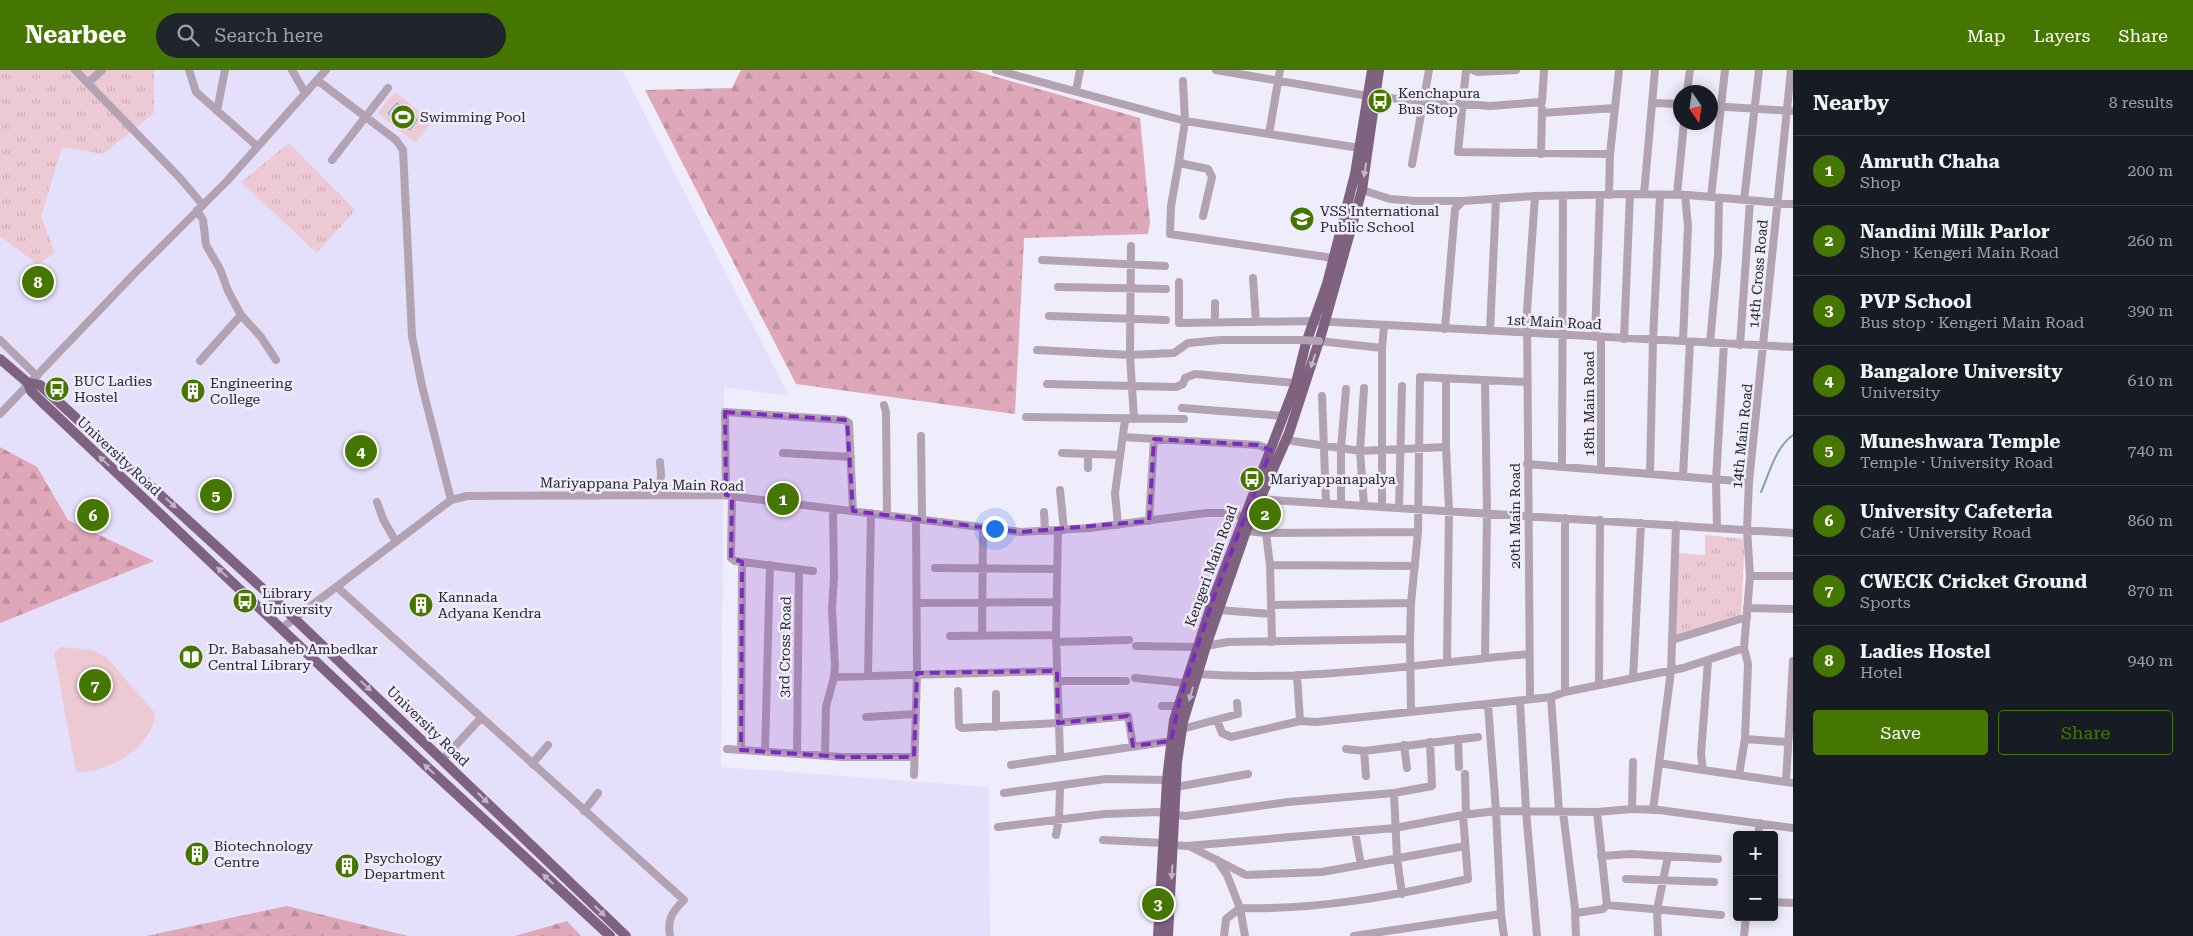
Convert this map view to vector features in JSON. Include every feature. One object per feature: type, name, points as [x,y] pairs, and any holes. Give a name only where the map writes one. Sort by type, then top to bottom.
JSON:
[{"type":"main road","name":"Kengeri Main Road","points":[[1158,936],[1170,815],[1176,787],[1182,729],[1197,674],[1202,646],[1271,450],[1320,322],[1362,190],[1372,96],[1372,70]]},
{"type":"main road","name":"Kengeri Main Road","points":[[1255,499],[1286,440],[1319,341],[1320,322],[1333,258],[1352,188],[1379,70]]},
{"type":"main road","name":"University Road","points":[[0,359],[28,383],[31,391],[42,402],[424,764],[610,936]]},
{"type":"main road","name":"University Road","points":[[28,383],[40,385],[155,488],[626,936]]},
{"type":"main road","name":"Kengeri Main Road","points":[[1170,815],[1167,780],[1171,741],[1178,706],[1185,683],[1218,610],[1246,531],[1248,517]]},
{"type":"main road","name":"Kengeri Main Road","points":[[1168,844],[1168,936]]},
{"type":"street","points":[[75,70],[200,207],[206,246],[241,314],[261,337],[276,360]]},
{"type":"street","points":[[88,83],[102,70]]},
{"type":"street","points":[[189,70],[196,92],[257,146]]},
{"type":"street","points":[[216,111],[226,77],[225,70]]},
{"type":"street","points":[[292,70],[305,93]]},
{"type":"street","points":[[0,414],[200,207],[326,70]]},
{"type":"street","points":[[996,70],[1185,121],[1360,148]]},
{"type":"street","points":[[1076,91],[1080,70]]},
{"type":"street","points":[[1216,70],[1372,96],[1490,106],[1542,102]]},
{"type":"street","points":[[1269,134],[1280,70]]},
{"type":"street","points":[[1412,164],[1429,70]]},
{"type":"street","points":[[1466,70],[1458,152],[1610,154]]},
{"type":"street","points":[[1473,70],[1478,72],[1516,70]]},
{"type":"street","points":[[1541,154],[1544,70]]},
{"type":"street","points":[[1609,195],[1610,154],[1619,70]]},
{"type":"street","points":[[1644,194],[1655,70]]},
{"type":"street","points":[[1688,85],[1690,70]]},
{"type":"street","points":[[1710,343],[1718,255],[1715,198],[1720,107],[1725,70]]},
{"type":"street","points":[[1740,345],[1747,201],[1759,70]]},
{"type":"street","name":"14th Cross Road","points":[[1765,346],[1777,204],[1790,111],[1791,70]]},
{"type":"street","points":[[317,80],[396,140],[403,150],[412,336],[422,386],[451,500]]},
{"type":"street","points":[[1183,81],[1185,121],[1170,206],[1170,234],[1333,258]]},
{"type":"street","points":[[332,160],[388,88]]},
{"type":"street","points":[[1653,104],[1673,104]]},
{"type":"street","points":[[1720,107],[1756,111],[1790,111]]},
{"type":"street","points":[[1542,113],[1615,108]]},
{"type":"street","points":[[1683,476],[1688,226],[1681,195],[1684,130]]},
{"type":"street","points":[[1179,161],[1184,164],[1208,169],[1212,173],[1203,216]]},
{"type":"street","points":[[1362,190],[1390,199],[1462,201],[1535,196],[1644,194],[1793,204]]},
{"type":"street","points":[[1624,338],[1630,194]]},
{"type":"street","name":"18th Main Road","points":[[1600,195],[1598,337],[1602,470]]},
{"type":"street","points":[[1650,473],[1653,340],[1660,195]]},
{"type":"street","name":"20th Main Road","points":[[1530,699],[1527,333],[1535,196]]},
{"type":"street","points":[[1562,196],[1562,468]]},
{"type":"street","points":[[1490,331],[1496,199]]},
{"type":"street","points":[[1445,329],[1455,209],[1462,201]]},
{"type":"street","points":[[1131,246],[1130,355],[1134,420]]},
{"type":"street","points":[[1042,260],[1165,266]]},
{"type":"street","points":[[1253,278],[1256,322]]},
{"type":"street","name":"1st Main Road","points":[[1179,282],[1179,323],[1320,322],[1793,347]]},
{"type":"street","points":[[1058,287],[1166,289]]},
{"type":"street","points":[[1215,303],[1215,322]]},
{"type":"street","points":[[200,361],[241,314]]},
{"type":"street","points":[[1049,316],[1166,320]]},
{"type":"street","points":[[1382,506],[1382,348],[1384,326]]},
{"type":"street","points":[[0,340],[38,376]]},
{"type":"street","points":[[1037,350],[1130,355],[1174,353],[1188,343],[1221,340],[1300,340],[1382,348]]},
{"type":"street","points":[[1717,527],[1716,480],[1724,343]]},
{"type":"street","name":"14th Main Road","points":[[1739,775],[1745,739],[1748,664],[1744,648],[1750,576],[1747,529],[1749,482],[1765,346]]},
{"type":"street","points":[[1047,384],[1176,387],[1183,384],[1185,378],[1195,374],[1296,383]]},
{"type":"street","points":[[1412,712],[1410,639],[1411,603],[1418,532],[1420,377],[1527,382]]},
{"type":"street","points":[[1446,379],[1448,511],[1447,662]]},
{"type":"street","points":[[1485,381],[1487,513],[1485,658]]},
{"type":"street","points":[[1399,508],[1402,386]]},
{"type":"street","points":[[1364,388],[1360,451],[1364,505]]},
{"type":"street","points":[[1341,504],[1346,389]]},
{"type":"street","points":[[1322,396],[1326,503]]},
{"type":"street","points":[[884,405],[886,412],[887,516]]},
{"type":"street","points":[[1182,408],[1284,416]]},
{"type":"street","points":[[813,571],[742,562],[731,558],[725,412],[847,420],[849,423],[853,511]]},
{"type":"street","points":[[1026,417],[1125,420],[1184,419]]},
{"type":"street","points":[[1118,525],[1115,493],[1125,420]]},
{"type":"street","points":[[914,775],[921,436]]},
{"type":"street","points":[[1123,437],[1258,446],[1271,450]]},
{"type":"street","points":[[1149,521],[1154,439]]},
{"type":"street","points":[[1286,440],[1360,451],[1446,447]]},
{"type":"street","points":[[783,453],[851,456]]},
{"type":"street","points":[[1062,453],[1120,455]]},
{"type":"street","points":[[1088,454],[1088,468]]},
{"type":"street","points":[[659,495],[660,462]]},
{"type":"street","points":[[1527,464],[1749,482]]},
{"type":"street","points":[[1060,490],[1061,530],[1056,569],[1060,756]]},
{"type":"street","name":"Mariyappana Palya Main Road","points":[[282,628],[451,500],[468,496],[729,496],[1021,532],[1118,525],[1206,513],[1248,517]]},
{"type":"street","points":[[1255,499],[1793,533]]},
{"type":"street","points":[[377,502],[383,519],[396,542]]},
{"type":"street","points":[[825,755],[826,707],[834,677],[832,509]]},
{"type":"street","points":[[1044,512],[1045,531]]},
{"type":"street","points":[[868,675],[871,513]]},
{"type":"street","points":[[1565,518],[1565,692]]},
{"type":"street","points":[[1599,685],[1600,520]]},
{"type":"street","points":[[1633,678],[1641,522]]},
{"type":"street","points":[[1652,810],[1670,670],[1676,525]]},
{"type":"street","points":[[982,635],[983,528]]},
{"type":"street","points":[[1246,531],[1266,533],[1418,532]]},
{"type":"street","points":[[1266,533],[1270,565],[1272,642]]},
{"type":"street","points":[[741,750],[742,562]]},
{"type":"street","points":[[765,751],[770,565]]},
{"type":"street","points":[[1270,565],[1415,566]]},
{"type":"street","points":[[935,568],[982,570],[1056,569]]},
{"type":"street","name":"3rd Cross Road","points":[[797,753],[799,570]]},
{"type":"street","points":[[1750,576],[1793,576]]},
{"type":"street","points":[[336,587],[684,900],[672,913],[669,920],[670,936]]},
{"type":"street","points":[[917,603],[1057,602]]},
{"type":"street","points":[[1271,605],[1411,603]]},
{"type":"street","points":[[1672,640],[1747,613],[1793,609]]},
{"type":"street","points":[[1218,610],[1271,614]]},
{"type":"street","points":[[950,636],[982,635],[1129,640]]},
{"type":"street","points":[[1136,646],[1202,646],[1228,642],[1410,639]]},
{"type":"street","points":[[1217,720],[1222,733],[1231,737],[1300,721],[1316,722],[1551,697],[1565,692],[1708,661],[1744,648]]},
{"type":"street","points":[[1197,674],[1229,676],[1297,675],[1410,667],[1529,654]]},
{"type":"street","points":[[1703,770],[1701,754],[1708,661]]},
{"type":"street","points":[[1659,763],[1790,782],[1788,742],[1793,661]]},
{"type":"street","points":[[834,677],[917,673],[1057,671]]},
{"type":"street","points":[[1297,675],[1300,721]]},
{"type":"street","points":[[1135,678],[1185,683]]},
{"type":"street","points":[[1058,681],[1126,681]]},
{"type":"street","points":[[958,691],[959,726],[962,728],[1058,723],[1128,716],[1133,746]]},
{"type":"street","points":[[996,694],[996,727]]},
{"type":"street","points":[[1551,697],[1559,811]]},
{"type":"street","points":[[1520,700],[1526,811],[1537,936]]},
{"type":"street","points":[[1182,729],[1238,714],[1237,703]]},
{"type":"street","points":[[1488,705],[1504,936]]},
{"type":"street","points":[[1162,706],[1178,706]]},
{"type":"street","points":[[866,717],[916,714]]},
{"type":"street","points":[[443,760],[481,718]]},
{"type":"street","points":[[1346,749],[1364,751],[1478,737]]},
{"type":"street","points":[[1458,739],[1459,767]]},
{"type":"street","points":[[1745,739],[1788,742]]},
{"type":"street","points":[[1011,765],[1060,756],[1171,741]]},
{"type":"street","points":[[998,827],[1059,818],[1158,812],[1186,816],[1288,802],[1394,793],[1432,786],[1430,742]]},
{"type":"street","points":[[532,764],[548,745]]},
{"type":"street","points":[[1404,745],[1407,768]]},
{"type":"street","points":[[727,749],[843,757],[914,757]]},
{"type":"street","points":[[1364,751],[1366,776]]},
{"type":"street","points":[[1632,809],[1633,762]]},
{"type":"street","points":[[1176,787],[1248,774]]},
{"type":"street","points":[[1224,936],[1226,919],[1240,908],[1308,907],[1402,894],[1468,879],[1465,846],[1465,774]]},
{"type":"street","points":[[1004,793],[1106,779],[1167,780]]},
{"type":"street","points":[[1056,835],[1059,818],[1060,786]]},
{"type":"street","points":[[584,812],[598,793]]},
{"type":"street","points":[[1394,793],[1397,858],[1402,894]]},
{"type":"street","points":[[1103,840],[1187,846],[1395,828],[1496,811],[1597,812],[1632,809],[1652,810],[1793,828]]},
{"type":"street","points":[[1559,811],[1563,812],[1576,912],[1576,936]]},
{"type":"street","points":[[1576,912],[1603,910],[1607,905],[1597,812]]},
{"type":"street","points":[[1759,831],[1760,824]]},
{"type":"street","points":[[1355,832],[1361,865]]},
{"type":"street","points":[[1187,846],[1246,874],[1322,872],[1465,846]]},
{"type":"street","points":[[1601,856],[1631,854],[1718,859]]},
{"type":"street","points":[[1658,936],[1657,910],[1668,856]]},
{"type":"street","points":[[1217,860],[1227,875],[1240,908],[1245,936]]},
{"type":"street","points":[[1626,879],[1714,882]]},
{"type":"street","points":[[1778,902],[1793,903]]},
{"type":"street","points":[[1607,905],[1721,915]]},
{"type":"street","points":[[1354,936],[1413,932],[1501,914]]},
{"type":"street","points":[[1744,936],[1746,921]]},
{"type":"highlighted area","points":[[725,412],[847,420],[853,511],[1021,532],[1149,521],[1154,439],[1258,445],[1271,450],[1214,597],[1180,699],[1171,741],[1133,746],[1128,716],[1058,723],[1057,671],[917,673],[914,757],[843,757],[741,750],[742,562],[731,558],[732,496],[726,495]]},
{"type":"shaded area","points":[[0,70],[622,70],[789,396],[724,387],[721,767],[989,787],[990,936],[0,936]]},
{"type":"green space","points":[[0,70],[154,70],[154,113],[103,154],[62,147],[41,216],[55,253],[37,264],[0,236]]},
{"type":"green space","points":[[741,70],[972,70],[1140,118],[1150,222],[1148,234],[1024,238],[1015,414],[796,384],[645,90],[732,88]]},
{"type":"green space","points":[[395,92],[432,121],[415,143],[378,113]]},
{"type":"green space","points":[[289,143],[355,210],[317,253],[241,182]]},
{"type":"green space","points":[[0,447],[37,467],[68,520],[154,561],[0,623]]},
{"type":"green space","points":[[1705,535],[1745,539],[1741,616],[1675,635],[1676,553],[1705,555]]},
{"type":"green space","points":[[60,647],[93,650],[106,657],[155,713],[152,726],[138,747],[115,763],[102,768],[76,772],[54,653]]},
{"type":"green space","points":[[287,906],[408,936],[146,936]]},
{"type":"green space","points":[[567,921],[581,936],[515,936]]},
{"type":"water","name":"Swimming Pool","points":[[397,103],[417,120],[410,130],[388,113]]},
{"type":"waterway","points":[[1761,492],[1777,453],[1793,435]]},
{"type":"place","name":"Kenchapura Bus Stop","points":[[1380,101]]},
{"type":"place","name":"Swimming Pool","points":[[403,117]]},
{"type":"place","name":"VSS International Public School","points":[[1302,219]]},
{"type":"place","name":"Ladies Hostel","points":[[38,282]]},
{"type":"place","name":"BUC Ladies Hostel","points":[[57,389]]},
{"type":"place","name":"Engineering College","points":[[193,391]]},
{"type":"place","name":"Bangalore University","points":[[361,451]]},
{"type":"place","name":"Mariyappanapalya","points":[[1252,479]]},
{"type":"place","name":"Muneshwara Temple","points":[[216,495]]},
{"type":"place","name":"Amruth Chaha","points":[[783,499]]},
{"type":"place","name":"Nandini Milk Parlor","points":[[1265,514]]},
{"type":"place","name":"University Cafeteria","points":[[93,515]]},
{"type":"place","name":"Library University","points":[[245,601]]},
{"type":"place","name":"Kannada Adyana Kendra","points":[[421,605]]},
{"type":"place","name":"Dr. Babasaheb Ambedkar Central Library","points":[[191,657]]},
{"type":"place","name":"CWECK Cricket Ground","points":[[95,685]]},
{"type":"place","name":"Biotechnology Centre","points":[[197,854]]},
{"type":"place","name":"Psychology Department","points":[[347,866]]},
{"type":"place","name":"PVP School","points":[[1158,904]]}]
